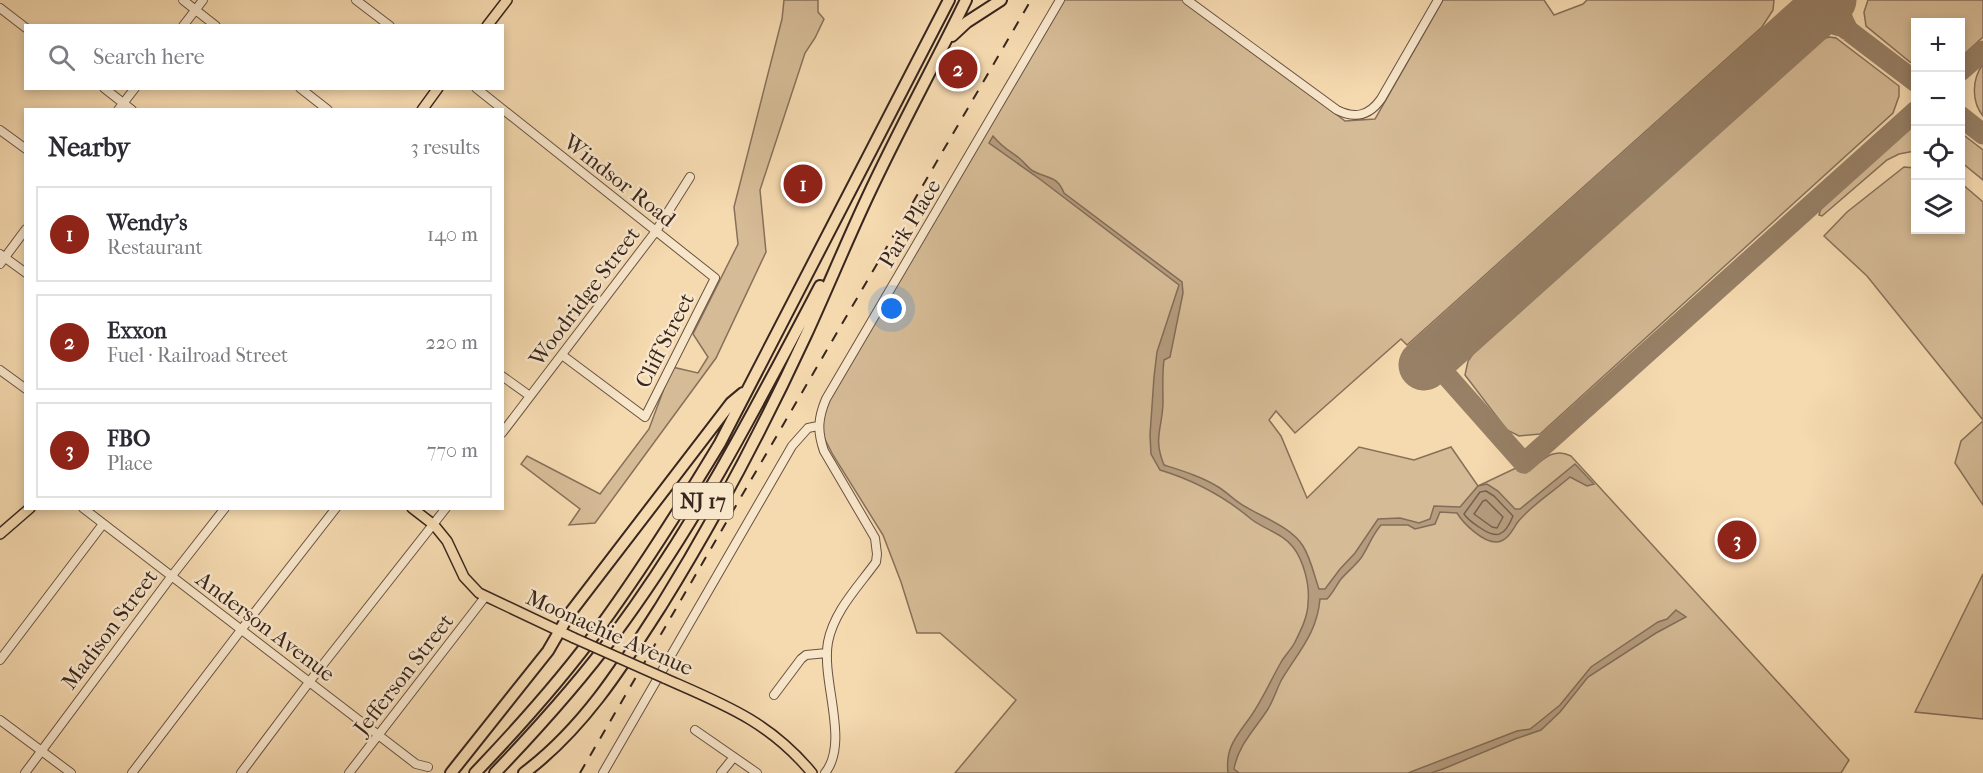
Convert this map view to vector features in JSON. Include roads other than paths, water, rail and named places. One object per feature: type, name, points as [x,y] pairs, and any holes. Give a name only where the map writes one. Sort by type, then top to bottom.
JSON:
[{"type":"highway","name":"NJ 17","points":[[474,773],[558,680],[599,628],[684,502],[720,443],[950,0]]},
{"type":"highway","name":"NJ 17","points":[[495,773],[572,689],[614,635],[671,553],[739,439],[867,198],[966,0]]},
{"type":"highway","points":[[945,43],[967,22],[1001,0]]},
{"type":"highway","points":[[524,773],[557,747],[626,661],[704,535],[754,443],[806,335],[867,198]]},
{"type":"highway","points":[[451,773],[548,651],[570,613],[730,403],[746,391]]},
{"type":"main road","points":[[489,24],[507,0]]},
{"type":"main road","points":[[423,108],[437,90]]},
{"type":"main road","points":[[0,534],[28,510]]},
{"type":"main road","name":"Moonachie Avenue","points":[[415,510],[434,525],[447,541],[464,576],[471,586],[485,597],[723,704],[755,721],[789,747],[812,773]]},
{"type":"street","points":[[183,0],[213,24]]},
{"type":"street","points":[[184,24],[203,0]]},
{"type":"street","points":[[356,0],[387,24]]},
{"type":"street","name":"Park Place","points":[[818,426],[826,399],[1060,0]]},
{"type":"street","points":[[1187,0],[1337,110],[1345,114],[1361,116],[1373,110],[1381,99],[1438,0]]},
{"type":"street","points":[[0,8],[24,26]]},
{"type":"street","points":[[106,90],[121,106],[133,90]]},
{"type":"street","points":[[303,90],[325,108]]},
{"type":"street","name":"Windsor Road","points":[[479,90],[501,108]]},
{"type":"street","name":"Windsor Road","points":[[504,110],[715,278]]},
{"type":"street","points":[[0,130],[24,148]]},
{"type":"street","name":"Woodridge Street","points":[[504,430],[656,231],[690,177]]},
{"type":"street","points":[[24,232],[2,259],[24,272]]},
{"type":"street","name":"Cliff Street","points":[[561,355],[645,417],[715,278]]},
{"type":"street","points":[[0,370],[24,387]]},
{"type":"street","points":[[504,377],[530,396]]},
{"type":"street","points":[[603,773],[792,446],[808,428],[818,426],[819,438],[824,451],[875,538],[877,554],[876,562],[835,620],[828,642],[827,678],[835,740],[834,759],[825,773]]},
{"type":"street","name":"Anderson Avenue","points":[[86,510],[416,764],[428,767]]},
{"type":"street","name":"Madison Street","points":[[25,773],[223,510]]},
{"type":"street","points":[[132,773],[334,510]]},
{"type":"street","points":[[241,773],[445,510]]},
{"type":"street","points":[[0,660],[103,524]]},
{"type":"street","name":"Jefferson Street","points":[[349,773],[485,597]]},
{"type":"street","points":[[774,695],[806,655],[827,653]]},
{"type":"street","points":[[0,720],[70,773]]},
{"type":"street","points":[[695,730],[757,773]]},
{"type":"street","points":[[721,773],[734,757]]},
{"type":"water","points":[[993,136],[1031,170],[1055,180],[1064,193],[1182,282],[1183,293],[1170,357],[1164,360],[1163,366],[1163,403],[1159,448],[1164,465],[1213,484],[1242,505],[1292,533],[1306,551],[1319,589],[1325,589],[1355,553],[1378,519],[1400,518],[1419,523],[1430,519],[1434,506],[1460,507],[1478,486],[1487,484],[1498,491],[1515,509],[1520,509],[1575,464],[1594,484],[1587,486],[1570,477],[1529,510],[1506,538],[1497,542],[1480,536],[1457,513],[1440,512],[1435,524],[1415,529],[1408,525],[1381,525],[1359,561],[1341,579],[1327,599],[1320,599],[1311,632],[1282,679],[1268,709],[1239,752],[1234,769],[1239,773],[1228,773],[1228,756],[1233,742],[1259,704],[1304,623],[1308,596],[1303,566],[1293,547],[1284,539],[1208,490],[1160,470],[1151,454],[1150,435],[1157,352],[1179,285],[989,143]]},
{"type":"water","points":[[1676,610],[1686,617],[1656,633],[1588,677],[1560,712],[1541,730],[1431,773],[1408,773],[1517,731],[1530,729],[1560,705],[1591,667],[1658,622],[1667,619]]},
{"type":"railway","points":[[580,773],[1031,0]]},
{"type":"place","name":"Exxon","points":[[958,69]]},
{"type":"place","name":"Wendy's","points":[[803,184]]},
{"type":"place","name":"FBO","points":[[1737,540]]}]
